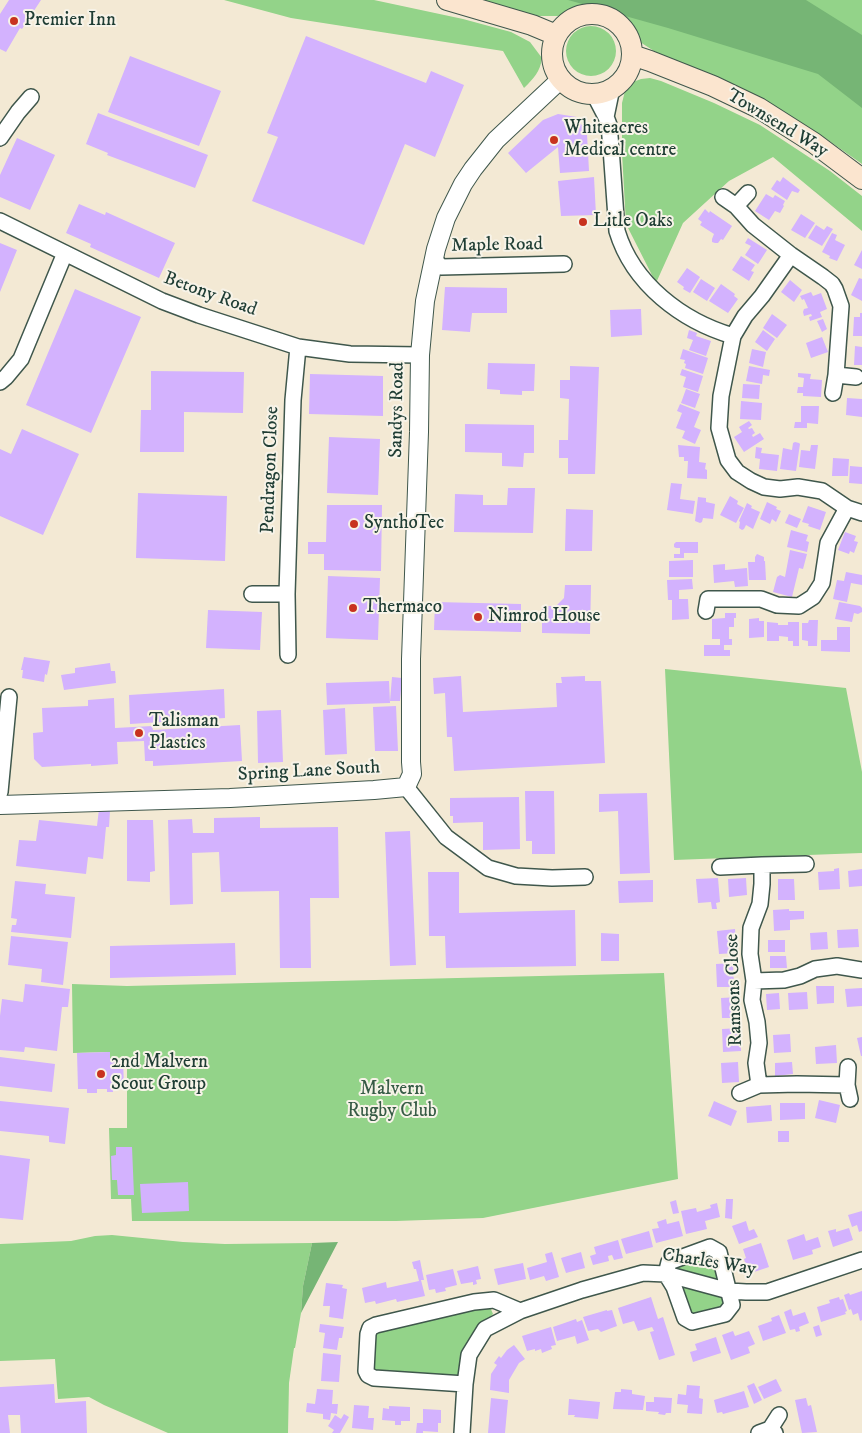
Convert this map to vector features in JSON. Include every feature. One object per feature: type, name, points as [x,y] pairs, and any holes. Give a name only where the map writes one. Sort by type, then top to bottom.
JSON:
[{"type":"main road","points":[[447,0],[532,25],[556,35]]},
{"type":"main road","points":[[589,14],[602,15],[614,20],[624,30],[630,42],[632,55],[626,74],[612,88],[603,92],[594,94],[576,90],[561,79],[553,66],[552,50],[556,35],[564,24],[576,17],[589,14]]},
{"type":"main road","name":"Townsend Way","points":[[632,55],[713,86],[759,108],[814,143],[862,179]]},
{"type":"street","name":"Sandys Road","points":[[406,787],[412,774],[411,660],[420,355],[426,301],[434,258],[446,218],[463,184],[496,140],[561,79]]},
{"type":"street","points":[[606,117],[612,88]]},
{"type":"street","points":[[594,94],[606,117],[611,148],[617,231],[628,259],[656,294],[696,321],[714,330],[733,336]]},
{"type":"street","points":[[0,138],[31,97]]},
{"type":"street","points":[[736,206],[748,193]]},
{"type":"street","points":[[723,197],[736,206],[753,225],[832,284],[835,289],[841,306],[836,375],[832,393]]},
{"type":"street","name":"Betony Road","points":[[0,221],[162,301],[298,347],[350,354],[420,355]]},
{"type":"street","points":[[0,382],[21,359],[65,252]]},
{"type":"street","points":[[791,255],[762,296],[745,316],[733,336],[721,396],[719,428],[728,460],[737,472],[751,481],[764,487],[780,489],[798,487],[822,491],[847,508],[862,513]]},
{"type":"street","name":"Maple Road","points":[[434,258],[441,267],[564,264]]},
{"type":"street","name":"Pendragon Close","points":[[288,655],[287,594],[293,400],[298,347]]},
{"type":"street","points":[[836,375],[856,377]]},
{"type":"street","points":[[707,599],[761,599],[777,606],[799,606],[813,597],[822,583],[828,543],[847,508]]},
{"type":"street","points":[[252,594],[287,594]]},
{"type":"street","points":[[0,792],[9,698]]},
{"type":"street","name":"Spring Lane South","points":[[0,805],[230,798],[406,787],[446,837],[488,868],[516,876],[585,877]]},
{"type":"street","points":[[720,867],[806,864]]},
{"type":"street","name":"Ramsons Close","points":[[758,1085],[756,1062],[758,1029],[752,1000],[754,981],[750,954],[751,928],[760,904],[762,865]]},
{"type":"street","points":[[754,981],[784,980],[800,976],[815,969],[837,966],[862,970]]},
{"type":"street","points":[[740,1092],[758,1085],[797,1084],[848,1092],[848,1067]]},
{"type":"street","points":[[710,1247],[719,1252],[732,1305],[724,1314],[692,1322],[685,1318],[674,1286],[666,1274],[669,1262],[710,1247]]},
{"type":"street","name":"Charles Way","points":[[462,1433],[469,1355],[485,1328],[520,1311],[582,1290],[644,1273],[666,1274],[729,1291],[767,1292],[862,1260]]},
{"type":"street","points":[[465,1384],[374,1378],[368,1376],[366,1371],[370,1328],[474,1302],[494,1300],[520,1311]]},
{"type":"street","points":[[768,1432],[779,1415]]},
{"type":"green space","points":[[224,0],[374,0],[463,19],[511,32],[530,42],[542,58],[536,74],[524,88],[503,51],[291,18]]},
{"type":"green space","points":[[474,0],[862,0],[862,164],[825,138],[726,83],[668,60],[640,42],[615,13],[589,6],[558,16],[531,16]]},
{"type":"green space","points":[[568,0],[806,0],[862,35],[862,108],[818,74],[668,28]]},
{"type":"green space","points":[[591,26],[601,28],[609,33],[614,41],[616,51],[614,61],[609,69],[601,74],[591,76],[581,74],[573,69],[568,61],[566,51],[568,41],[573,33],[581,28]]},
{"type":"green space","points":[[650,78],[714,103],[760,125],[830,171],[862,196],[862,231],[773,157],[729,181],[683,223],[656,283],[626,224],[622,153],[622,103],[625,91],[633,82]]},
{"type":"green space","points":[[665,669],[846,688],[862,772],[862,853],[674,860]]},
{"type":"green space","name":"Malvern Rugby Club","points":[[664,973],[678,1179],[483,1218],[396,1221],[132,1221],[131,1199],[111,1199],[109,1128],[127,1128],[127,1060],[110,1059],[110,1052],[73,1053],[72,984],[127,986]]},
{"type":"green space","points":[[112,1235],[225,1244],[312,1243],[303,1286],[301,1313],[289,1383],[288,1433],[168,1433],[89,1397],[58,1399],[55,1359],[0,1361],[0,1244],[71,1241]]},
{"type":"green space","points":[[338,1242],[301,1313],[303,1286],[312,1243]]},
{"type":"green space","points":[[712,1253],[719,1282],[673,1271],[673,1266]]},
{"type":"green space","points":[[680,1284],[722,1294],[726,1306],[691,1318]]},
{"type":"green space","points":[[484,1306],[490,1307],[493,1314],[485,1322],[461,1371],[456,1376],[374,1373],[371,1369],[375,1332]]},
{"type":"building","name":"Premier Inn","points":[[9,0],[41,0],[22,29],[20,28],[6,52],[0,49],[0,14]]},
{"type":"building","points":[[306,36],[426,83],[431,71],[464,85],[435,157],[405,144],[364,245],[252,201],[278,137],[267,133]]},
{"type":"building","points":[[130,56],[221,91],[199,146],[108,112]]},
{"type":"building","points":[[98,113],[208,155],[195,188],[107,155],[108,153],[86,144]]},
{"type":"building","name":"Whiteacres Medical centre","points":[[558,114],[577,117],[587,134],[589,171],[560,173],[558,147],[526,173],[508,153],[543,120]]},
{"type":"building","points":[[17,138],[55,155],[30,210],[0,197],[0,175]]},
{"type":"building","points":[[594,177],[596,215],[561,216],[558,181]]},
{"type":"building","points":[[783,177],[800,190],[798,193],[792,191],[787,200],[771,189],[777,180],[780,182]]},
{"type":"building","points":[[766,194],[773,198],[775,195],[785,201],[780,213],[775,211],[769,220],[755,211]]},
{"type":"building","points":[[79,204],[105,215],[106,212],[175,243],[159,278],[90,247],[91,244],[66,233]]},
{"type":"building","points":[[705,209],[732,226],[723,240],[721,239],[718,243],[712,242],[714,234],[700,225],[702,222],[698,219]]},
{"type":"building","points":[[801,214],[815,223],[805,238],[791,230]]},
{"type":"building","points":[[816,225],[824,230],[827,226],[833,229],[822,246],[808,238]]},
{"type":"building","points":[[832,233],[837,235],[835,240],[845,245],[837,261],[829,258],[830,256],[822,252]]},
{"type":"building","points":[[748,238],[767,250],[758,264],[745,255],[751,246],[745,243]]},
{"type":"building","points":[[0,243],[17,250],[0,292]]},
{"type":"building","points":[[862,250],[862,269],[854,265]]},
{"type":"building","points":[[741,256],[755,265],[751,271],[754,272],[749,281],[732,270]]},
{"type":"building","points":[[687,268],[700,277],[690,293],[677,282]]},
{"type":"building","points":[[859,278],[862,279],[862,301],[851,295]]},
{"type":"building","points":[[701,279],[715,288],[707,301],[693,292]]},
{"type":"building","points":[[790,280],[802,290],[794,302],[781,292]]},
{"type":"building","points":[[721,284],[735,294],[734,296],[738,299],[728,313],[709,301]]},
{"type":"building","points":[[445,287],[507,288],[507,313],[472,313],[470,332],[442,330]]},
{"type":"building","points":[[75,289],[141,317],[91,433],[26,405]]},
{"type":"building","points":[[811,292],[813,296],[821,293],[827,309],[820,312],[822,317],[810,321],[809,317],[812,316],[811,314],[804,316],[804,309],[808,308],[804,299],[802,300],[800,296]]},
{"type":"building","points":[[641,309],[642,335],[611,337],[610,310]]},
{"type":"building","points":[[860,313],[862,313],[862,336],[853,336],[854,317],[860,317]]},
{"type":"building","points":[[772,314],[787,325],[777,338],[763,328]]},
{"type":"building","points":[[823,319],[827,329],[822,332],[817,321]]},
{"type":"building","points":[[689,330],[697,333],[696,336],[711,341],[706,356],[689,350],[693,340],[687,338]]},
{"type":"building","points":[[763,330],[775,339],[767,351],[755,342]]},
{"type":"building","points":[[822,337],[828,352],[811,358],[806,343]]},
{"type":"building","points":[[855,346],[862,347],[862,365],[854,365]]},
{"type":"building","points":[[683,349],[708,358],[703,374],[685,368],[685,360],[680,359]]},
{"type":"building","points":[[752,349],[766,352],[763,367],[749,363]]},
{"type":"building","points":[[488,363],[535,364],[534,391],[522,391],[522,395],[500,394],[500,390],[487,389]]},
{"type":"building","points":[[570,366],[599,367],[595,474],[568,474],[568,458],[559,458],[559,440],[568,440],[569,399],[560,398],[560,380],[570,380]]},
{"type":"building","points":[[749,366],[770,370],[769,376],[763,375],[762,384],[746,381]]},
{"type":"building","points":[[682,369],[703,376],[698,392],[683,387],[686,377],[680,375]]},
{"type":"building","points":[[151,371],[244,372],[243,413],[184,412],[184,452],[140,452],[141,410],[151,410]]},
{"type":"building","points":[[798,373],[811,374],[810,379],[822,380],[821,397],[803,396],[803,393],[797,393],[798,387],[803,387],[804,378],[798,377]]},
{"type":"building","points":[[310,374],[383,376],[383,416],[309,414]]},
{"type":"building","points":[[743,384],[760,385],[759,399],[742,398]]},
{"type":"building","points":[[686,389],[700,394],[695,408],[681,403]]},
{"type":"building","points":[[847,398],[862,399],[862,417],[846,415]]},
{"type":"building","points":[[741,401],[762,403],[761,420],[740,419]]},
{"type":"building","points":[[680,404],[700,412],[694,427],[701,430],[695,444],[682,438],[685,431],[676,428],[682,413],[677,411]]},
{"type":"building","points":[[801,406],[819,406],[818,424],[807,423],[807,428],[794,428],[795,422],[801,422]]},
{"type":"building","points":[[749,421],[752,425],[748,428],[752,428],[755,433],[752,435],[753,437],[760,433],[764,439],[744,452],[734,437],[742,432],[739,427]]},
{"type":"building","points":[[465,424],[534,425],[534,453],[524,453],[523,467],[502,466],[502,453],[465,452]]},
{"type":"building","points":[[22,429],[79,454],[43,535],[0,516],[0,449],[11,454]]},
{"type":"building","points":[[329,437],[380,439],[378,495],[327,493]]},
{"type":"building","points":[[793,443],[800,444],[796,471],[780,469],[783,448],[792,450]]},
{"type":"building","points":[[678,445],[700,447],[699,462],[706,463],[707,479],[687,478],[688,461],[684,461],[684,457],[679,457]]},
{"type":"building","points":[[811,445],[818,445],[815,469],[799,467],[801,450],[810,451]]},
{"type":"building","points":[[756,447],[762,448],[761,453],[779,455],[777,471],[759,469],[760,459],[755,458]]},
{"type":"building","points":[[833,458],[849,459],[848,476],[832,476]]},
{"type":"building","points":[[850,466],[862,467],[862,484],[849,483]]},
{"type":"building","points":[[671,483],[682,484],[680,499],[695,501],[693,514],[667,510]]},
{"type":"building","points":[[508,488],[535,488],[533,533],[454,532],[455,494],[483,495],[483,505],[507,505]]},
{"type":"building","points":[[138,493],[227,496],[225,561],[136,558]]},
{"type":"building","points":[[730,496],[738,501],[737,504],[744,508],[736,523],[720,515]]},
{"type":"building","points":[[698,497],[706,498],[706,502],[715,504],[713,519],[703,518],[700,523],[695,521]]},
{"type":"building","points":[[767,502],[781,511],[776,522],[772,519],[770,524],[760,519]]},
{"type":"building","points":[[747,503],[752,506],[751,508],[760,512],[753,529],[746,525],[742,530],[739,528],[739,521]]},
{"type":"building","name":"SynthoTec","points":[[327,505],[382,505],[381,571],[324,570],[324,554],[308,554],[308,542],[326,542]]},
{"type":"building","points":[[808,506],[826,512],[820,530],[802,522]]},
{"type":"building","points":[[566,509],[593,510],[592,551],[565,551]]},
{"type":"building","points":[[789,514],[801,519],[797,528],[785,523]]},
{"type":"building","points":[[791,530],[808,535],[806,541],[809,542],[807,552],[787,547]]},
{"type":"building","points":[[845,532],[856,536],[854,541],[858,542],[854,553],[850,551],[849,554],[838,550]]},
{"type":"building","points":[[676,542],[698,542],[698,553],[684,553],[684,558],[674,558],[674,554],[680,554],[680,548],[674,547]]},
{"type":"building","points":[[790,550],[807,554],[803,569],[799,568],[792,597],[773,592],[777,577],[780,575],[785,577]]},
{"type":"building","points":[[757,554],[764,557],[766,580],[749,580],[748,562],[755,562]]},
{"type":"building","points":[[693,560],[693,577],[669,577],[669,561]]},
{"type":"building","points":[[725,564],[725,570],[747,568],[748,586],[735,587],[734,581],[714,583],[713,565]]},
{"type":"building","points":[[846,572],[862,575],[862,585],[851,583],[847,602],[833,599],[837,580],[844,581]]},
{"type":"building","name":"Thermaco","points":[[328,576],[380,578],[378,640],[326,638]]},
{"type":"building","points":[[692,579],[693,589],[679,590],[679,599],[688,599],[689,619],[672,620],[672,600],[668,600],[667,580]]},
{"type":"building","points":[[565,585],[591,585],[590,634],[542,633],[542,606],[556,606],[564,598]]},
{"type":"building","name":"Nimrod House","points":[[435,602],[521,604],[521,632],[434,630]]},
{"type":"building","points":[[839,602],[860,606],[862,612],[854,613],[852,622],[835,619]]},
{"type":"building","points":[[208,610],[262,612],[260,650],[206,648]]},
{"type":"building","points":[[725,613],[736,613],[734,627],[729,627],[729,639],[732,639],[732,645],[724,645],[724,650],[730,650],[730,656],[704,656],[704,645],[720,645],[720,639],[712,639],[712,619],[725,618]]},
{"type":"building","points":[[759,618],[759,621],[764,621],[764,637],[749,638],[749,619]]},
{"type":"building","points":[[809,620],[818,620],[817,646],[808,646],[808,641],[802,640],[802,623],[808,623]]},
{"type":"building","points":[[767,622],[788,625],[788,622],[799,622],[799,646],[793,646],[793,641],[788,641],[788,637],[779,636],[779,641],[767,641]]},
{"type":"building","points":[[837,627],[850,627],[850,652],[821,651],[821,640],[837,640]]},
{"type":"building","points":[[24,657],[50,661],[44,682],[22,678],[23,670],[21,670]]},
{"type":"building","points":[[110,663],[111,671],[115,671],[116,683],[64,690],[61,675],[75,673],[75,668]]},
{"type":"building","points":[[461,676],[463,712],[557,707],[556,683],[562,683],[561,677],[585,676],[585,681],[601,681],[605,763],[454,771],[452,737],[447,737],[445,693],[434,694],[433,678]]},
{"type":"building","points":[[392,677],[402,678],[400,701],[390,701]]},
{"type":"building","points":[[389,681],[390,703],[327,705],[326,683]]},
{"type":"building","points":[[224,689],[225,718],[130,724],[129,695]]},
{"type":"building","name":"Talisman Plastics","points":[[114,698],[115,728],[152,726],[153,730],[240,725],[242,761],[153,766],[153,761],[145,761],[144,741],[117,742],[118,764],[42,767],[34,759],[33,733],[43,732],[42,708],[88,706],[88,700]]},
{"type":"building","points":[[396,706],[398,751],[375,751],[373,707]]},
{"type":"building","points":[[345,708],[347,754],[325,755],[323,710]]},
{"type":"building","points":[[281,710],[283,762],[258,763],[257,711]]},
{"type":"building","points":[[525,791],[554,791],[555,854],[532,854],[532,841],[526,841]]},
{"type":"building","points":[[647,793],[650,873],[620,874],[618,811],[599,812],[599,794]]},
{"type":"building","points":[[519,797],[520,849],[483,850],[483,822],[453,823],[453,816],[450,816],[450,798]]},
{"type":"building","points":[[99,809],[110,811],[109,827],[106,827],[103,859],[88,857],[86,874],[16,866],[19,840],[36,841],[39,820],[97,826]]},
{"type":"building","points":[[260,817],[260,828],[338,827],[339,898],[310,898],[311,968],[280,968],[279,891],[221,892],[219,852],[192,853],[193,904],[170,905],[168,820],[192,819],[193,833],[214,833],[214,818]]},
{"type":"building","points":[[127,820],[153,820],[155,871],[150,872],[150,882],[127,881]]},
{"type":"building","points":[[410,831],[416,965],[390,966],[385,832]]},
{"type":"building","points":[[839,868],[840,889],[819,890],[818,872],[834,871],[834,869]]},
{"type":"building","points":[[862,869],[862,886],[849,887],[848,871]]},
{"type":"building","points":[[428,872],[459,872],[459,913],[575,910],[576,966],[446,968],[445,936],[429,936]]},
{"type":"building","points":[[718,878],[720,902],[716,903],[717,909],[712,909],[711,902],[698,903],[696,879]]},
{"type":"building","points":[[746,878],[747,895],[729,897],[728,879]]},
{"type":"building","points":[[778,879],[794,879],[795,900],[778,900]]},
{"type":"building","points":[[653,880],[653,902],[619,903],[618,881]]},
{"type":"building","points":[[15,881],[46,884],[45,894],[75,897],[71,938],[11,932],[12,925],[16,925],[17,919],[11,918]]},
{"type":"building","points":[[789,909],[789,911],[804,911],[804,919],[790,920],[790,930],[774,931],[773,910]]},
{"type":"building","points":[[735,929],[737,953],[719,954],[717,931]]},
{"type":"building","points":[[858,929],[859,947],[838,948],[837,930]]},
{"type":"building","points":[[827,932],[828,949],[811,950],[810,933]]},
{"type":"building","points":[[601,933],[619,934],[619,961],[601,961]]},
{"type":"building","points":[[11,936],[68,942],[63,985],[41,982],[42,969],[8,965]]},
{"type":"building","points":[[768,940],[785,940],[785,952],[768,952]]},
{"type":"building","points":[[235,943],[236,975],[110,978],[110,946]]},
{"type":"building","points":[[770,956],[786,956],[787,968],[770,968]]},
{"type":"building","points":[[733,963],[734,987],[717,987],[716,964]]},
{"type":"building","points":[[25,984],[70,989],[68,1007],[62,1007],[57,1051],[25,1047],[24,1052],[0,1050],[2,999],[23,1002]]},
{"type":"building","points":[[816,986],[834,986],[834,1003],[817,1004]]},
{"type":"building","points":[[862,988],[862,1006],[847,1007],[845,989]]},
{"type":"building","points":[[807,992],[808,1009],[789,1010],[788,993]]},
{"type":"building","points":[[779,993],[780,1009],[767,1010],[766,994]]},
{"type":"building","points":[[738,997],[739,1018],[722,1018],[721,998]]},
{"type":"building","points":[[740,1028],[741,1051],[723,1052],[722,1029]]},
{"type":"building","points":[[790,1034],[791,1052],[774,1053],[773,1035]]},
{"type":"building","points":[[862,1037],[862,1056],[861,1056],[857,1038]]},
{"type":"building","points":[[836,1045],[837,1063],[816,1064],[815,1047]]},
{"type":"building","name":"2nd Malvern Scout Group","points":[[110,1052],[110,1059],[123,1059],[124,1088],[113,1088],[113,1092],[107,1092],[107,1089],[97,1089],[97,1093],[87,1093],[87,1089],[78,1089],[77,1053]]},
{"type":"building","points":[[0,1057],[55,1064],[52,1092],[0,1086]]},
{"type":"building","points":[[738,1062],[739,1082],[722,1083],[721,1063]]},
{"type":"building","points":[[792,1062],[793,1074],[775,1076],[775,1063]]},
{"type":"building","points":[[819,1100],[840,1105],[836,1123],[815,1118]]},
{"type":"building","points":[[0,1101],[69,1108],[65,1144],[49,1142],[49,1136],[0,1131]]},
{"type":"building","points":[[714,1101],[737,1111],[731,1126],[708,1116]]},
{"type":"building","points":[[780,1103],[805,1103],[805,1119],[780,1120]]},
{"type":"building","points":[[771,1105],[772,1121],[747,1123],[746,1107]]},
{"type":"building","points":[[778,1131],[789,1131],[789,1142],[778,1142]]},
{"type":"building","points":[[116,1147],[132,1147],[134,1195],[118,1195],[117,1180],[112,1180],[111,1156],[116,1155]]},
{"type":"building","points":[[0,1155],[30,1159],[23,1220],[0,1218]]},
{"type":"building","points":[[188,1182],[189,1211],[142,1213],[140,1184]]},
{"type":"building","points":[[726,1199],[733,1199],[732,1219],[725,1218]]},
{"type":"building","points":[[676,1200],[679,1213],[673,1214],[670,1202]]},
{"type":"building","points":[[717,1203],[720,1217],[705,1221],[707,1229],[686,1234],[681,1211],[696,1208],[697,1212],[711,1208],[710,1205]]},
{"type":"building","points":[[862,1211],[862,1231],[859,1232],[857,1225],[852,1227],[848,1215]]},
{"type":"building","points":[[666,1219],[667,1224],[679,1221],[683,1236],[656,1243],[652,1229],[659,1228],[657,1222]]},
{"type":"building","points":[[746,1221],[749,1231],[754,1229],[758,1237],[739,1244],[732,1226]]},
{"type":"building","points":[[849,1228],[853,1240],[833,1247],[828,1231],[836,1229],[836,1232]]},
{"type":"building","points":[[649,1231],[653,1247],[626,1254],[621,1239]]},
{"type":"building","points":[[804,1234],[806,1241],[818,1237],[821,1247],[812,1250],[813,1254],[793,1260],[787,1240]]},
{"type":"building","points":[[618,1240],[623,1258],[614,1260],[612,1255],[608,1256],[609,1261],[593,1265],[590,1256],[596,1254],[594,1247]]},
{"type":"building","points":[[761,1243],[769,1267],[751,1273],[749,1268],[747,1269],[743,1249]]},
{"type":"building","points":[[552,1252],[559,1277],[546,1281],[544,1276],[530,1280],[527,1268],[547,1262],[545,1254]]},
{"type":"building","points":[[581,1252],[585,1268],[566,1273],[561,1258]]},
{"type":"building","points":[[420,1260],[424,1280],[421,1280],[425,1296],[397,1302],[396,1299],[376,1304],[375,1301],[365,1303],[362,1288],[386,1282],[387,1288],[419,1281],[412,1262]]},
{"type":"building","points":[[523,1263],[526,1279],[498,1285],[494,1269]]},
{"type":"building","points":[[478,1266],[481,1279],[476,1280],[477,1284],[473,1285],[473,1282],[461,1284],[457,1271]]},
{"type":"building","points":[[453,1269],[457,1285],[445,1288],[446,1291],[436,1293],[435,1289],[429,1290],[426,1275]]},
{"type":"building","points":[[326,1283],[343,1285],[342,1288],[347,1289],[343,1319],[329,1317],[330,1306],[323,1306]]},
{"type":"building","points":[[862,1291],[862,1320],[860,1321],[858,1313],[853,1315],[851,1309],[849,1310],[844,1295]]},
{"type":"building","points":[[651,1297],[658,1319],[663,1317],[675,1355],[659,1360],[650,1332],[654,1331],[652,1327],[638,1331],[634,1321],[623,1324],[618,1308]]},
{"type":"building","points":[[839,1297],[840,1300],[843,1299],[847,1311],[845,1312],[846,1314],[821,1322],[817,1307],[830,1303],[829,1300]]},
{"type":"building","points":[[791,1309],[793,1316],[805,1312],[809,1323],[799,1327],[800,1331],[790,1330],[784,1312]]},
{"type":"building","points":[[612,1310],[617,1326],[601,1332],[598,1329],[588,1331],[583,1317]]},
{"type":"building","points":[[779,1315],[786,1333],[763,1341],[758,1326],[772,1321],[771,1318]]},
{"type":"building","points":[[576,1319],[577,1322],[582,1320],[589,1340],[577,1344],[575,1336],[557,1341],[553,1327]]},
{"type":"building","points":[[320,1324],[344,1327],[342,1338],[339,1338],[337,1350],[323,1348],[325,1333],[319,1332]]},
{"type":"building","points":[[819,1325],[822,1335],[816,1337],[813,1327]]},
{"type":"building","points":[[551,1327],[556,1345],[551,1346],[552,1349],[542,1353],[541,1349],[527,1351],[522,1336]]},
{"type":"building","points":[[733,1331],[735,1336],[749,1331],[755,1344],[748,1347],[750,1353],[731,1360],[722,1335]]},
{"type":"building","points":[[716,1337],[721,1353],[693,1362],[690,1352],[697,1350],[695,1344]]},
{"type":"building","points":[[514,1345],[525,1359],[519,1363],[509,1380],[509,1393],[490,1390],[491,1374],[497,1365],[494,1363],[499,1356],[501,1358]]},
{"type":"building","points":[[323,1353],[341,1355],[339,1382],[321,1381]]},
{"type":"building","points":[[776,1379],[782,1391],[764,1399],[758,1387]]},
{"type":"building","points":[[754,1383],[762,1400],[754,1404],[747,1386]]},
{"type":"building","points":[[54,1384],[55,1403],[86,1401],[87,1433],[21,1433],[20,1415],[8,1415],[10,1433],[0,1433],[0,1387]]},
{"type":"building","points":[[687,1385],[700,1386],[699,1398],[703,1399],[702,1414],[687,1413],[688,1405],[677,1404],[678,1394],[686,1395]]},
{"type":"building","points":[[317,1389],[333,1390],[332,1404],[338,1404],[337,1414],[331,1413],[330,1420],[323,1419],[323,1414],[306,1412],[307,1403],[315,1404]]},
{"type":"building","points":[[621,1389],[632,1390],[632,1394],[645,1396],[643,1410],[613,1409],[615,1392],[621,1392]]},
{"type":"building","points":[[744,1391],[749,1407],[723,1414],[722,1412],[717,1413],[714,1400]]},
{"type":"building","points":[[654,1397],[672,1398],[671,1413],[666,1413],[665,1415],[658,1414],[659,1412],[646,1411],[646,1402],[654,1402]]},
{"type":"building","points":[[491,1398],[508,1400],[505,1433],[488,1433]]},
{"type":"building","points":[[806,1398],[808,1406],[811,1405],[817,1432],[802,1433],[795,1400]]},
{"type":"building","points":[[569,1399],[600,1402],[598,1419],[568,1415]]},
{"type":"building","points":[[354,1405],[369,1406],[368,1418],[374,1418],[373,1430],[352,1428]]},
{"type":"building","points":[[389,1406],[410,1407],[410,1421],[401,1421],[401,1425],[395,1425],[395,1421],[382,1420],[383,1408],[389,1409]]},
{"type":"building","points":[[423,1409],[441,1410],[441,1423],[438,1423],[438,1432],[423,1431],[423,1433],[416,1433],[417,1423],[423,1423]]},
{"type":"building","points":[[344,1414],[349,1417],[340,1433],[332,1433],[334,1430],[328,1426],[335,1415],[341,1419]]},
{"type":"place","name":"Premier Inn","points":[[14,21]]},
{"type":"place","name":"Whiteacres Medical centre","points":[[554,140]]},
{"type":"place","name":"Litle Oaks","points":[[583,222]]},
{"type":"place","name":"SynthoTec","points":[[354,524]]},
{"type":"place","name":"Thermaco","points":[[353,608]]},
{"type":"place","name":"Nimrod House","points":[[478,617]]},
{"type":"place","name":"Talisman Plastics","points":[[139,733]]},
{"type":"place","name":"2nd Malvern Scout Group","points":[[101,1074]]}]
